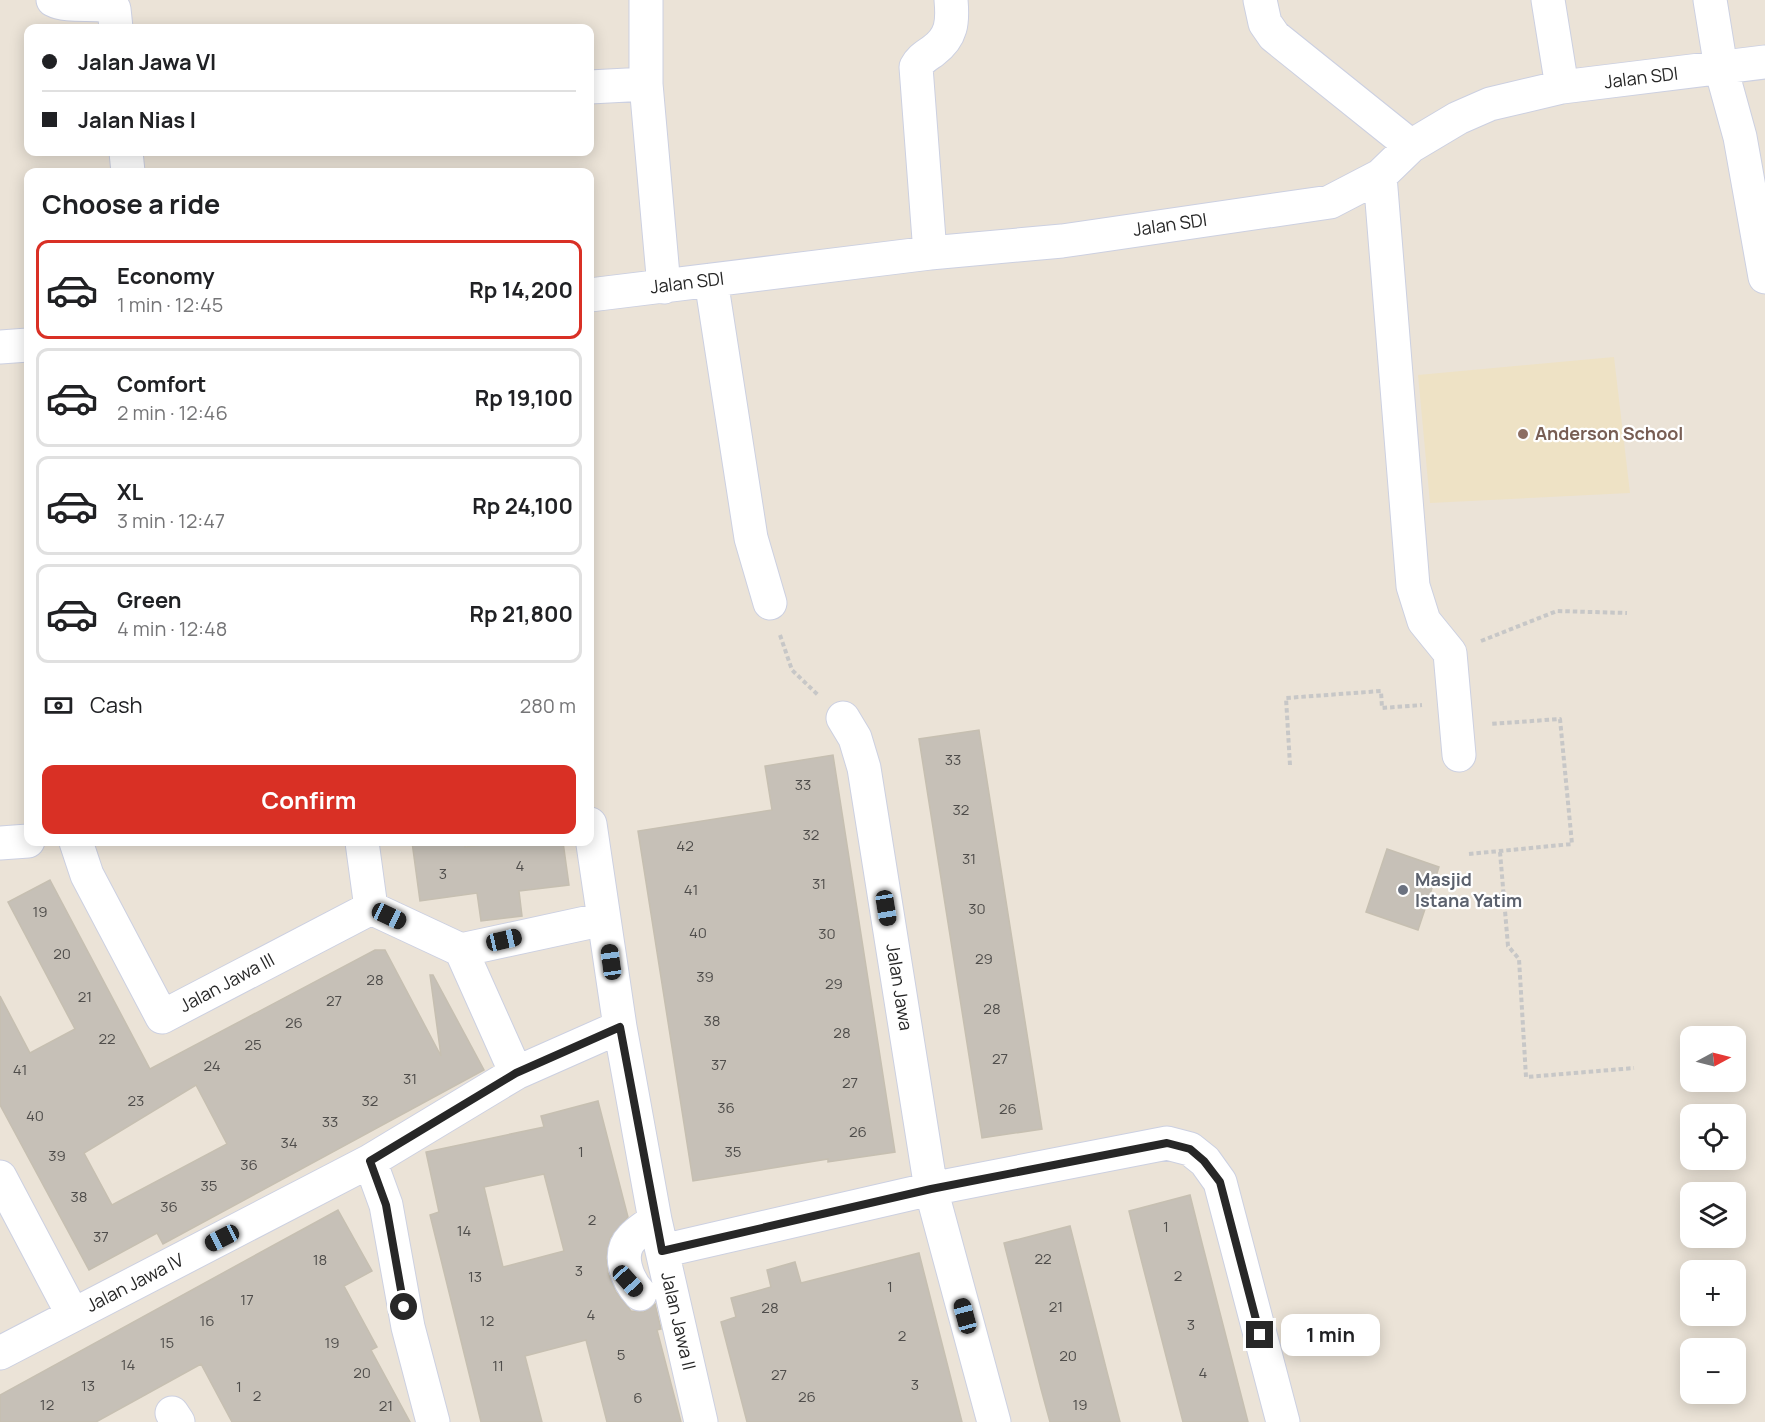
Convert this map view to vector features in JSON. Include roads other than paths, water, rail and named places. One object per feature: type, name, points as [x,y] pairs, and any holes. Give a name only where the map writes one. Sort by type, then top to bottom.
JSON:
[{"type":"street","points":[[53,0],[66,4],[112,5],[115,24]]},
{"type":"street","points":[[646,0],[646,84],[664,287]]},
{"type":"street","points":[[930,253],[916,67],[919,60],[948,36],[952,17],[951,0]]},
{"type":"street","points":[[1260,0],[1265,23],[1274,36],[1411,146]]},
{"type":"street","points":[[1548,0],[1562,87]]},
{"type":"street","points":[[1710,0],[1721,68],[1740,138],[1765,277]]},
{"type":"street","name":"Jalan SDI","points":[[594,295],[930,253],[1062,241],[1330,202],[1380,176],[1411,146],[1475,109],[1562,87],[1765,62]]},
{"type":"street","points":[[594,87],[646,84]]},
{"type":"street","points":[[1380,176],[1413,586],[1424,621],[1450,653],[1456,728]]},
{"type":"street","points":[[711,280],[751,538],[770,603]]},
{"type":"street","points":[[0,347],[24,345]]},
{"type":"street","name":"Jalan Jawa","points":[[843,718],[855,738],[864,768],[931,1189],[994,1422]]},
{"type":"street","points":[[0,843],[24,841]]},
{"type":"street","name":"Jalan Jawa III","points":[[77,846],[87,875],[162,1017],[371,908]]},
{"type":"street","points":[[363,846],[371,908],[461,950],[604,919]]},
{"type":"street","name":"Jalan Jawa II","points":[[593,846],[620,1027],[655,1220],[701,1422]]},
{"type":"street","points":[[461,950],[516,1073]]},
{"type":"street","name":"Jalan Jawa IV","points":[[0,1353],[370,1161],[516,1073],[620,1027]]},
{"type":"street","points":[[662,1251],[931,1189],[1167,1143],[1190,1149],[1204,1161],[1220,1182],[1283,1422]]},
{"type":"street","points":[[370,1161],[386,1205],[408,1327],[433,1422]]},
{"type":"street","points":[[0,1177],[73,1315]]},
{"type":"street","name":"Jalan Jawa II","points":[[640,1294],[628,1281],[624,1256],[630,1239],[655,1220]]},
{"type":"place","name":"Anderson School","points":[[1523,434]]},
{"type":"place","name":"Masjid Istana Yatim","points":[[1403,890]]}]
